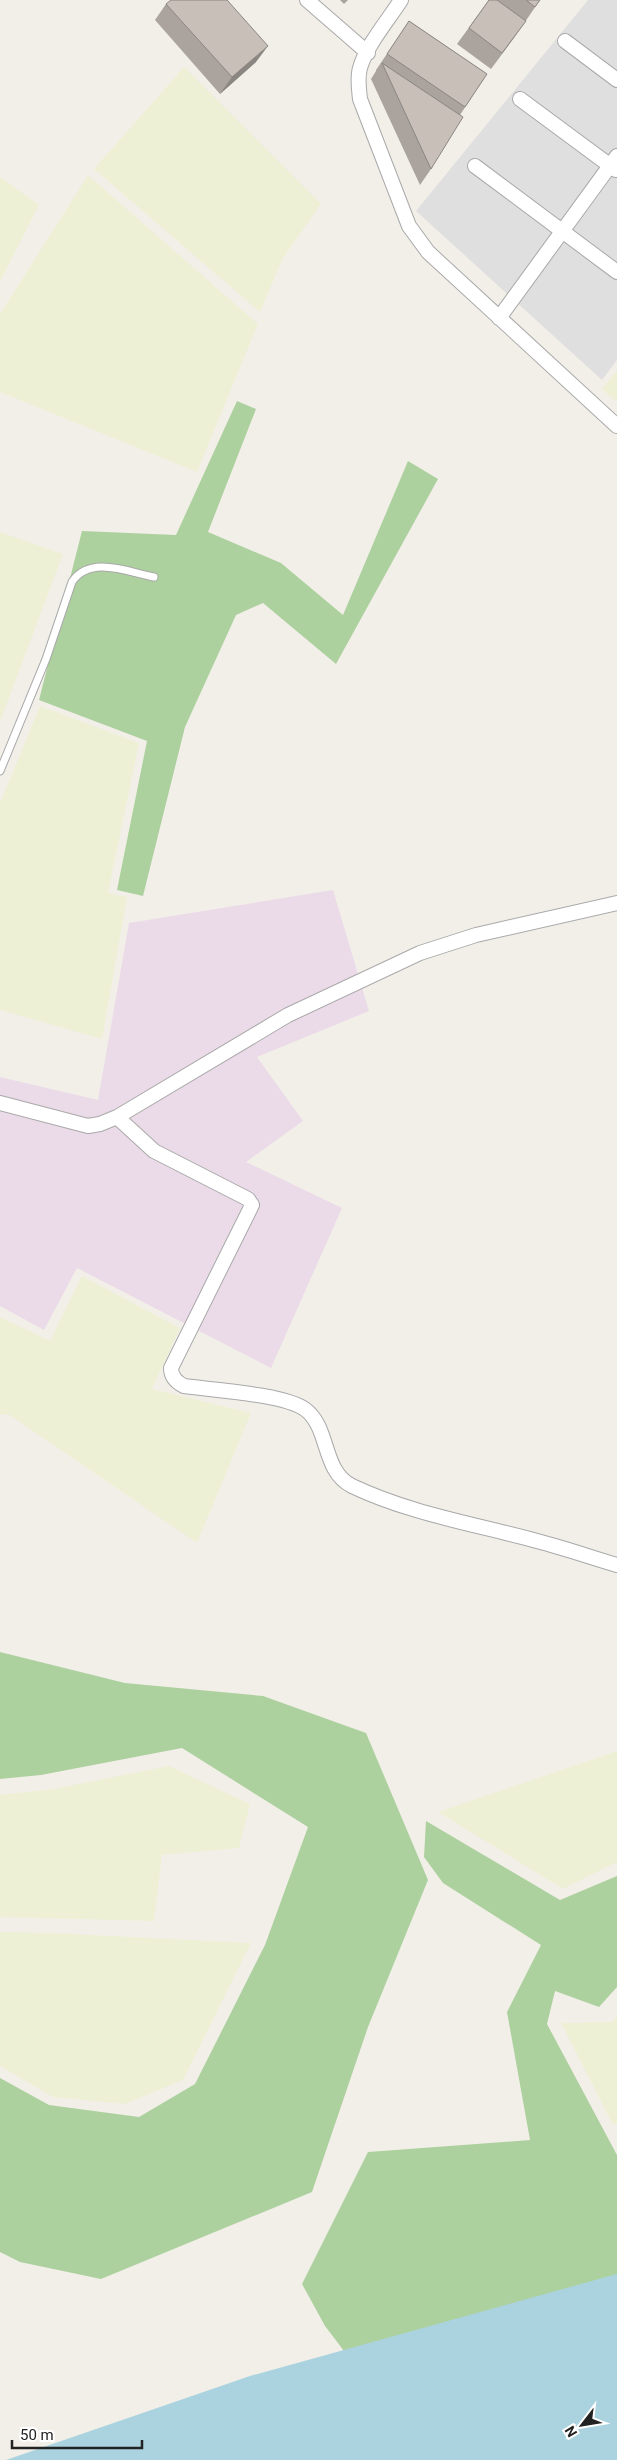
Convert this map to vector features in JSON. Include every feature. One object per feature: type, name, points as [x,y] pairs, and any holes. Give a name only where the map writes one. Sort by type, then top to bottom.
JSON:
[{"type":"street","points":[[307,0],[368,53]]},
{"type":"street","points":[[401,0],[360,67],[358,82],[360,99],[409,226],[428,252],[617,426]]},
{"type":"street","points":[[565,41],[617,80]]},
{"type":"street","points":[[499,318],[562,230],[615,164],[520,99]]},
{"type":"street","points":[[475,166],[617,272]]},
{"type":"street","points":[[0,1103],[88,1126],[100,1124],[117,1117],[288,1015],[420,953],[476,935],[617,903]]},
{"type":"street","points":[[117,1117],[154,1151],[251,1201],[252,1205],[171,1368],[177,1382],[184,1386],[278,1400],[305,1410],[317,1425],[337,1473],[354,1486],[426,1514],[538,1541],[617,1565]]},
{"type":"lane","points":[[0,771],[46,658],[72,582],[77,574],[94,566],[154,577]]},
{"type":"shaded area","points":[[588,0],[617,0],[617,360],[602,380],[416,211]]},
{"type":"shaded area","points":[[333,890],[369,1011],[257,1057],[303,1121],[246,1162],[342,1208],[271,1368],[77,1268],[44,1330],[0,1306],[0,1077],[98,1100],[129,923]]},
{"type":"green space","points":[[184,67],[321,204],[283,258],[260,312],[94,169]]},
{"type":"green space","points":[[88,175],[258,324],[197,472],[0,392],[0,314]]},
{"type":"green space","points":[[0,177],[39,205],[0,282]]},
{"type":"green space","points":[[617,370],[617,402],[602,389]]},
{"type":"green space","points":[[237,401],[256,409],[208,532],[281,563],[343,615],[408,461],[438,479],[336,664],[263,603],[236,615],[185,727],[143,896],[117,890],[147,741],[39,700],[82,531],[176,535]]},
{"type":"green space","points":[[0,532],[63,554],[0,722]]},
{"type":"green space","points":[[40,706],[139,743],[108,893],[127,897],[102,1039],[0,1010],[0,803]]},
{"type":"green space","points":[[82,1276],[180,1328],[152,1389],[251,1413],[197,1543],[8,1414],[0,1415],[0,1317],[50,1341]]},
{"type":"green space","points":[[0,1652],[125,1683],[263,1696],[366,1733],[428,1880],[368,2027],[312,2192],[101,2279],[20,2262],[0,2252],[0,2078],[49,2105],[139,2117],[195,2084],[265,1945],[308,1827],[182,1748],[41,1775],[0,1779]]},
{"type":"green space","points":[[617,1751],[617,1862],[563,1889],[438,1812]]},
{"type":"green space","points":[[169,1766],[250,1804],[239,1848],[162,1855],[154,1921],[0,1917],[0,1795],[53,1789]]},
{"type":"green space","points":[[426,1821],[560,1900],[617,1876],[617,1987],[599,2007],[555,1991],[547,2024],[617,2155],[617,2288],[360,2372],[325,2326],[302,2284],[368,2152],[530,2140],[507,2012],[541,1945],[443,1883],[424,1857]]},
{"type":"green space","points":[[0,1932],[251,1943],[183,2080],[125,2104],[53,2097],[0,2066]]},
{"type":"green space","points":[[617,2016],[617,2123],[613,2125],[561,2023],[612,2022]]},
{"type":"water","points":[[617,2274],[617,2460],[6,2460],[250,2376]]},
{"type":"building","points":[[171,0],[227,0],[268,46],[232,77],[166,4]]},
{"type":"building","points":[[489,0],[497,0],[526,21],[502,53],[469,28]]},
{"type":"building","points":[[526,0],[540,0],[535,7]]},
{"type":"building","points":[[409,21],[487,74],[465,107],[387,54]]},
{"type":"building","points":[[382,63],[463,117],[431,169]]}]
